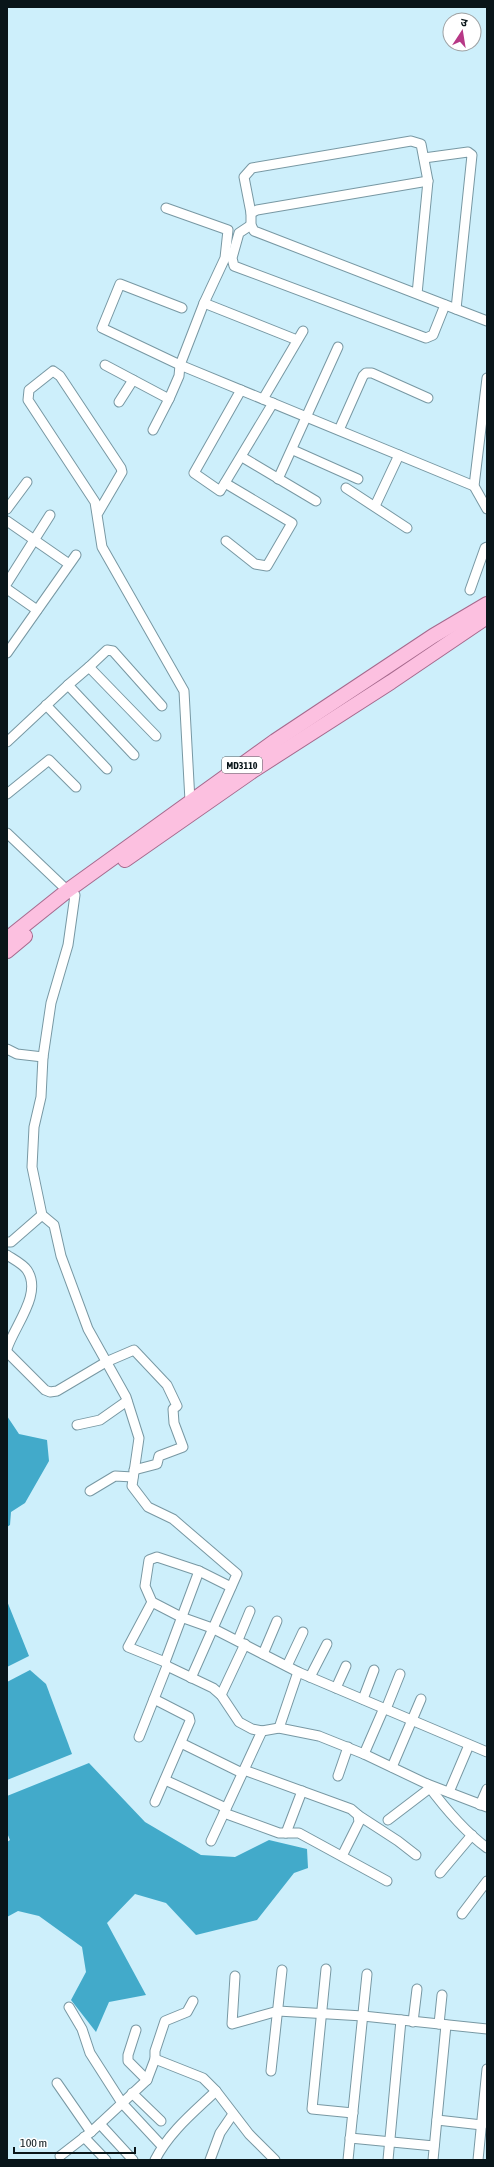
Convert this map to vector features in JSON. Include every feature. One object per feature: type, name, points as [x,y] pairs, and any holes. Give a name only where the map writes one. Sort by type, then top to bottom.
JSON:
[{"type":"main road","name":"MD3110","points":[[7,951],[72,894],[190,801],[275,741],[433,636],[487,604]]},
{"type":"main road","name":"MD3110","points":[[7,939],[254,770],[385,686],[487,617]]},
{"type":"street","points":[[417,294],[428,181],[421,144],[411,141],[252,168],[244,177],[251,213],[251,225],[254,231],[445,305],[487,321]]},
{"type":"street","points":[[424,158],[468,152],[472,155],[456,309]]},
{"type":"street","points":[[251,213],[257,210],[428,181]]},
{"type":"street","points":[[153,430],[179,376],[180,365],[204,303],[225,258],[228,230],[166,208]]},
{"type":"street","points":[[251,225],[238,233],[232,258],[234,266],[426,338],[433,335],[445,305]]},
{"type":"street","points":[[182,308],[120,284],[102,328],[180,365],[474,486]]},
{"type":"street","points":[[204,303],[297,340]]},
{"type":"street","points":[[263,399],[303,331]]},
{"type":"street","points":[[278,479],[338,347]]},
{"type":"street","points":[[105,365],[169,399]]},
{"type":"street","points":[[98,513],[122,472],[121,468],[60,376],[53,371],[29,390],[28,400],[95,502],[98,513],[102,547],[184,691],[190,801]]},
{"type":"street","points":[[339,430],[363,376],[366,373],[372,373],[428,398]]},
{"type":"street","points":[[487,378],[474,486],[487,509]]},
{"type":"street","points":[[119,402],[133,380]]},
{"type":"street","points":[[241,390],[194,473],[220,491],[242,458],[273,403]]},
{"type":"street","points":[[292,450],[358,479]]},
{"type":"street","points":[[375,506],[399,455]]},
{"type":"street","points":[[242,458],[316,501]]},
{"type":"street","points":[[7,509],[27,482]]},
{"type":"street","points":[[225,483],[292,523],[267,566],[255,564],[226,542]]},
{"type":"street","points":[[346,488],[407,528]]},
{"type":"street","points":[[7,583],[33,539],[50,515]]},
{"type":"street","points":[[7,521],[68,564]]},
{"type":"street","points":[[470,590],[485,548],[487,547]]},
{"type":"street","points":[[7,653],[68,564],[76,555]]},
{"type":"street","points":[[7,589],[37,610]]},
{"type":"street","points":[[7,742],[108,650],[113,651],[162,706]]},
{"type":"street","points":[[89,668],[156,736]]},
{"type":"street","points":[[68,685],[134,755]]},
{"type":"street","points":[[46,705],[107,769]]},
{"type":"street","points":[[7,794],[48,760],[76,787]]},
{"type":"street","points":[[7,833],[72,894],[68,945],[51,1003],[43,1057],[41,1097],[34,1127],[32,1166],[42,1215],[54,1225],[61,1256],[85,1322],[127,1400],[139,1438],[132,1486],[148,1507],[173,1519],[237,1574],[191,1678]]},
{"type":"street","points":[[7,1049],[17,1054],[43,1057]]},
{"type":"street","points":[[7,1242],[11,1242],[42,1215]]},
{"type":"street","points":[[7,1255],[26,1269],[30,1282],[29,1301],[7,1349]]},
{"type":"street","points":[[7,1352],[44,1390],[50,1392],[57,1391],[106,1362],[134,1350],[167,1385],[177,1406],[173,1409],[174,1423],[183,1447],[159,1456],[157,1464],[134,1473],[115,1476],[90,1491]]},
{"type":"street","points":[[77,1425],[100,1420],[127,1400]]},
{"type":"street","points":[[231,1586],[199,1571],[157,1557],[149,1560],[145,1586],[152,1602],[182,1617],[212,1628],[298,1672],[487,1752]]},
{"type":"street","points":[[139,1737],[199,1571]]},
{"type":"street","points":[[152,1602],[128,1647],[213,1688],[221,1695],[239,1722],[252,1729],[262,1731],[279,1728],[319,1736],[364,1754],[428,1786],[449,1792],[484,1806],[487,1789]]},
{"type":"street","points":[[221,1695],[241,1642],[250,1611]]},
{"type":"street","points":[[263,1654],[277,1620]]},
{"type":"street","points":[[287,1666],[303,1632]]},
{"type":"street","points":[[310,1677],[327,1644]]},
{"type":"street","points":[[336,1688],[346,1666]]},
{"type":"street","points":[[363,1700],[374,1670]]},
{"type":"street","points":[[279,1728],[298,1672]]},
{"type":"street","points":[[364,1754],[400,1674]]},
{"type":"street","points":[[154,1699],[189,1717],[189,1726],[156,1802]]},
{"type":"street","points":[[392,1767],[421,1699]]},
{"type":"street","points":[[211,1841],[262,1731]]},
{"type":"street","points":[[181,1743],[243,1771],[351,1809],[416,1855]]},
{"type":"street","points":[[449,1792],[469,1744]]},
{"type":"street","points":[[338,1776],[348,1747]]},
{"type":"street","points":[[165,1780],[225,1811],[279,1833],[299,1833],[387,1881]]},
{"type":"street","points":[[388,1820],[428,1786]]},
{"type":"street","points":[[428,1786],[472,1835],[487,1848]]},
{"type":"street","points":[[286,1833],[302,1791]]},
{"type":"street","points":[[342,1856],[359,1822],[358,1815]]},
{"type":"street","points":[[440,1873],[472,1835]]},
{"type":"street","points":[[462,1914],[487,1881]]},
{"type":"street","points":[[326,1969],[312,2109],[353,2113]]},
{"type":"street","points":[[271,2071],[282,1970]]},
{"type":"street","points":[[348,2160],[367,1974]]},
{"type":"street","points":[[235,1976],[232,2024],[278,2010],[363,2016],[442,2025],[487,2028]]},
{"type":"street","points":[[413,2022],[417,1989]]},
{"type":"street","points":[[433,2160],[437,2120],[442,2025],[442,1994]]},
{"type":"street","points":[[60,2156],[91,2132],[147,2080],[155,2059],[155,2051],[165,2021],[187,2012],[193,2002]]},
{"type":"street","points":[[69,2007],[82,2029],[90,2053],[122,2103],[162,2146]]},
{"type":"street","points":[[388,2160],[401,2020]]},
{"type":"street","points":[[136,2030],[128,2055],[128,2061],[147,2080]]},
{"type":"street","points":[[155,2059],[194,2073],[203,2078],[216,2091],[233,2114],[275,2160]]},
{"type":"street","points":[[478,2160],[483,2150],[482,2125],[487,2069]]},
{"type":"street","points":[[57,2083],[91,2132]]},
{"type":"street","points":[[155,2160],[162,2146],[216,2091]]},
{"type":"street","points":[[132,2093],[161,2121]]},
{"type":"street","points":[[210,2160],[220,2133],[233,2114]]},
{"type":"street","points":[[437,2120],[482,2125]]},
{"type":"street","points":[[100,2124],[133,2160]]},
{"type":"street","points":[[84,2138],[106,2160]]},
{"type":"street","points":[[350,2138],[434,2146]]},
{"type":"water","points":[[7,1416],[19,1434],[47,1440],[49,1461],[25,1503],[11,1512],[10,1525],[7,1527]]},
{"type":"water","points":[[7,1601],[29,1656],[7,1667]]},
{"type":"water","points":[[30,1670],[46,1684],[72,1754],[7,1780],[7,1682]]},
{"type":"water","points":[[89,1763],[145,1822],[201,1855],[235,1857],[269,1840],[307,1849],[308,1868],[294,1873],[257,1920],[196,1935],[166,1903],[135,1894],[107,1923],[146,1995],[109,2002],[96,2032],[71,2000],[86,1972],[82,1947],[39,1916],[18,1911],[7,1917],[7,1842],[10,1840],[7,1833],[7,1796]]}]
